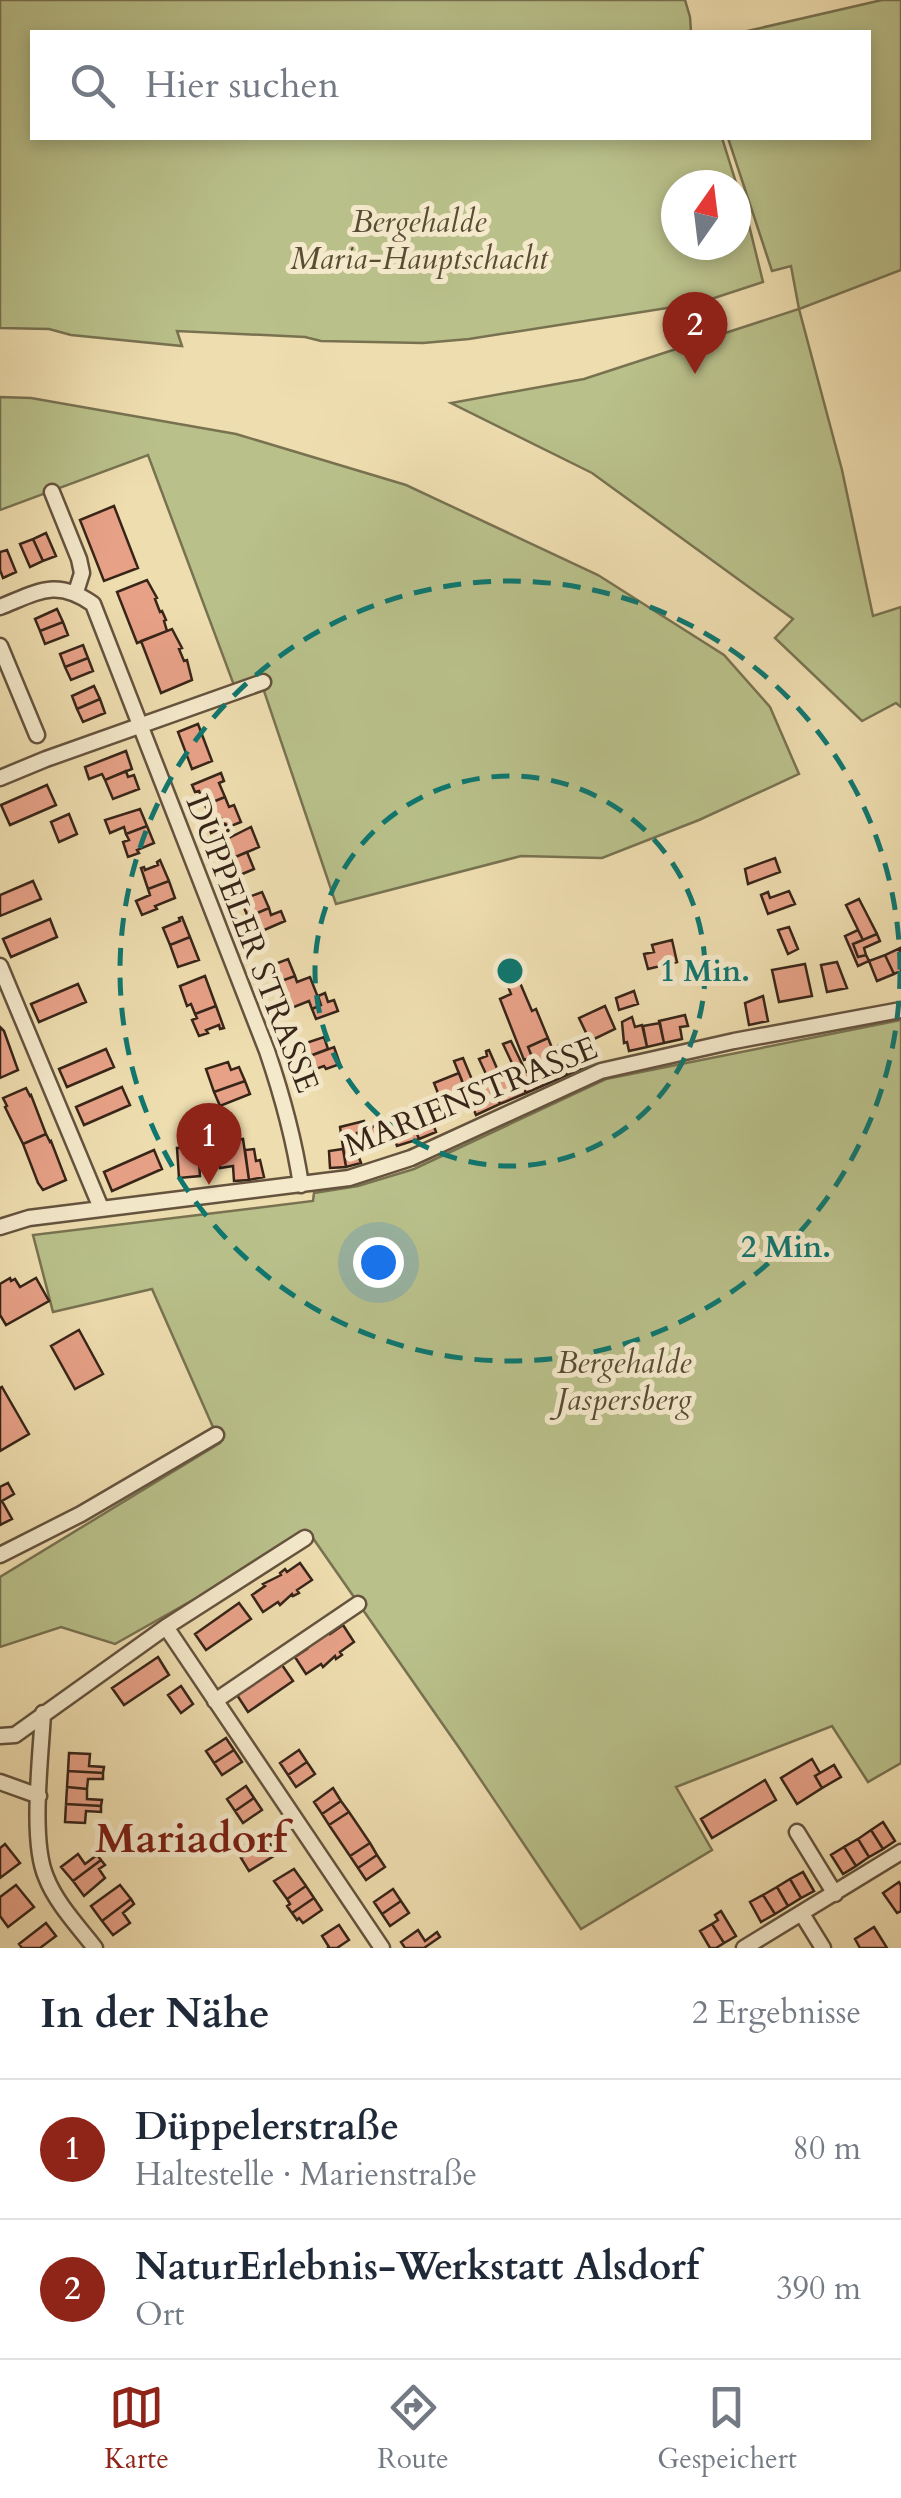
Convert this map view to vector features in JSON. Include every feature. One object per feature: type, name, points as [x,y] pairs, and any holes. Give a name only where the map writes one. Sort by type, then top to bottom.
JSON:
[{"type":"street","points":[[0,607],[42,590],[76,592],[82,573],[52,492]]},
{"type":"street","name":"DÜPPELER STRASSE","points":[[76,592],[92,604],[267,1050],[295,1144],[300,1185]]},
{"type":"street","points":[[0,646],[37,735]]},
{"type":"street","points":[[0,778],[264,682]]},
{"type":"street","points":[[0,966],[101,1208]]},
{"type":"street","name":"MARIENSTRASSE","points":[[0,1227],[29,1218],[350,1178],[410,1158],[600,1072],[734,1041],[901,1010]]},
{"type":"street","points":[[0,1555],[216,1436]]},
{"type":"street","points":[[0,1736],[15,1735],[166,1627],[305,1538]]},
{"type":"street","points":[[215,1700],[358,1604]]},
{"type":"street","points":[[166,1627],[382,1948]]},
{"type":"street","points":[[43,1713],[38,1836],[41,1866],[60,1903],[94,1948]]},
{"type":"street","points":[[0,1782],[39,1796]]},
{"type":"street","points":[[797,1832],[835,1894]]},
{"type":"street","points":[[744,1948],[901,1852]]},
{"type":"street","points":[[802,1914],[822,1948]]},
{"type":"green space","name":"Bergehalde Maria-Hauptschacht","points":[[0,0],[685,0],[691,30],[30,30],[30,140],[723,140],[732,170],[661,170],[661,260],[751,260],[751,233],[763,282],[699,303],[423,343],[177,331],[182,346],[71,335],[49,329],[0,328]]},
{"type":"green space","points":[[882,0],[901,0],[901,270],[799,309],[791,266],[772,271],[751,208],[751,170],[739,170],[729,140],[871,140],[871,30],[752,30]]},
{"type":"green space","points":[[799,309],[842,470],[873,616],[901,607],[901,707],[896,703],[862,721],[775,638],[793,619],[592,473],[451,403],[584,379]]},
{"type":"green space","points":[[0,397],[31,398],[236,434],[406,485],[598,575],[724,655],[770,707],[799,774],[699,820],[602,858],[521,856],[336,904],[260,679],[235,688],[148,455],[0,510]]},
{"type":"green space","name":"Bergehalde Jaspersberg","points":[[901,1020],[901,1763],[868,1782],[832,1726],[676,1787],[712,1850],[581,1929],[310,1534],[115,1644],[61,1627],[0,1647],[0,1577],[220,1443],[152,1289],[53,1312],[33,1235],[313,1201],[314,1193],[358,1186],[414,1169],[606,1079]]},
{"type":"building","points":[[114,506],[138,568],[104,581],[80,520]]},
{"type":"building","points":[[46,533],[56,556],[43,561],[33,539]]},
{"type":"building","points":[[33,539],[43,561],[30,567],[20,544]]},
{"type":"building","points":[[7,550],[16,572],[3,578],[0,552]]},
{"type":"building","points":[[147,580],[166,620],[167,631],[137,643],[117,592]]},
{"type":"building","points":[[57,609],[63,622],[40,631],[35,619]]},
{"type":"building","points":[[63,622],[68,635],[45,644],[40,631]]},
{"type":"building","points":[[172,629],[192,680],[161,693],[141,641]]},
{"type":"building","points":[[83,645],[88,658],[65,667],[60,654]]},
{"type":"building","points":[[88,658],[93,671],[71,680],[65,667]]},
{"type":"building","points":[[94,686],[100,699],[77,709],[72,696]]},
{"type":"building","points":[[100,699],[105,713],[83,722],[77,709]]},
{"type":"building","points":[[198,724],[212,761],[192,769],[178,732]]},
{"type":"building","points":[[126,751],[132,769],[105,780],[102,774],[89,779],[85,767]]},
{"type":"building","points":[[126,771],[128,777],[134,775],[139,789],[113,799],[105,780]]},
{"type":"building","points":[[221,773],[224,781],[219,783],[225,797],[205,805],[192,785]]},
{"type":"building","points":[[47,785],[56,805],[10,825],[1,805]]},
{"type":"building","points":[[225,797],[229,807],[234,805],[241,822],[226,828],[221,818],[215,820],[219,829],[211,833],[204,817],[209,815],[205,805]]},
{"type":"building","points":[[140,809],[147,826],[126,834],[124,827],[110,833],[105,820]]},
{"type":"building","points":[[69,814],[77,834],[59,842],[51,822]]},
{"type":"building","points":[[147,826],[154,843],[128,857],[123,842],[129,840],[126,834]]},
{"type":"building","points":[[251,827],[259,847],[226,861],[219,843]]},
{"type":"building","points":[[247,852],[254,869],[233,878],[226,861]]},
{"type":"building","points":[[775,858],[780,872],[748,884],[745,869]]},
{"type":"building","points":[[160,860],[169,881],[148,889],[141,868],[158,865]]},
{"type":"building","points":[[33,881],[41,899],[0,916],[0,895]]},
{"type":"building","points":[[169,881],[175,898],[142,915],[136,901],[150,895],[148,889]]},
{"type":"building","points":[[789,891],[795,904],[768,914],[761,895],[768,892],[770,898]]},
{"type":"building","points":[[262,892],[269,908],[248,917],[241,900]]},
{"type":"building","points":[[859,899],[877,934],[863,940],[846,905]]},
{"type":"building","points":[[269,908],[271,915],[281,911],[285,921],[255,934],[248,917]]},
{"type":"building","points":[[182,917],[190,937],[170,945],[163,928]]},
{"type":"building","points":[[50,919],[57,937],[11,957],[3,939]]},
{"type":"building","points":[[789,927],[798,949],[788,954],[778,930]]},
{"type":"building","points":[[858,930],[863,940],[853,944],[858,957],[866,955],[869,961],[858,966],[845,936]]},
{"type":"building","points":[[877,934],[880,941],[864,948],[866,955],[858,957],[853,944]]},
{"type":"building","points":[[190,937],[199,960],[178,967],[170,945]]},
{"type":"building","points":[[672,940],[677,962],[648,969],[644,954],[654,952],[652,945]]},
{"type":"building","points":[[900,948],[901,971],[894,974],[885,955]]},
{"type":"building","points":[[885,955],[894,974],[877,981],[869,961]]},
{"type":"building","points":[[288,959],[295,976],[273,984],[267,967]]},
{"type":"building","points":[[837,962],[847,988],[827,992],[821,965]]},
{"type":"building","points":[[512,964],[548,1038],[528,1047],[532,1057],[524,1060],[500,999],[511,994],[501,968]]},
{"type":"building","points":[[805,964],[812,996],[779,1002],[772,970]]},
{"type":"building","points":[[205,976],[216,1006],[195,1014],[191,1004],[187,1006],[180,986]]},
{"type":"building","points":[[295,976],[297,982],[310,977],[321,1005],[312,1009],[309,1001],[284,1011],[273,984]]},
{"type":"building","points":[[78,984],[86,1002],[39,1022],[31,1004]]},
{"type":"building","points":[[634,991],[638,1004],[619,1010],[616,998]]},
{"type":"building","points":[[325,993],[328,1002],[334,1000],[338,1011],[316,1019],[312,1009],[321,1005],[318,996]]},
{"type":"building","points":[[763,996],[768,1021],[749,1025],[745,1003]]},
{"type":"building","points":[[216,1006],[224,1028],[219,1025],[199,1036],[192,1020],[197,1018],[195,1014]]},
{"type":"building","points":[[605,1006],[615,1029],[590,1041],[579,1018]]},
{"type":"building","points":[[685,1015],[688,1026],[680,1027],[682,1039],[664,1043],[659,1021]]},
{"type":"building","points":[[632,1017],[635,1027],[642,1025],[647,1047],[629,1051],[622,1022]]},
{"type":"building","points":[[660,1023],[664,1043],[647,1047],[643,1026]]},
{"type":"building","points":[[0,1027],[18,1070],[0,1078]]},
{"type":"building","points":[[324,1037],[328,1049],[302,1059],[297,1046]]},
{"type":"building","points":[[548,1038],[567,1075],[526,1093],[503,1044],[511,1041],[526,1072],[536,1067],[528,1047]]},
{"type":"building","points":[[585,1042],[595,1062],[580,1069],[572,1051]]},
{"type":"building","points":[[570,1046],[580,1069],[567,1075],[555,1047]]},
{"type":"building","points":[[334,1047],[340,1064],[307,1072],[302,1059]]},
{"type":"building","points":[[106,1049],[114,1067],[67,1087],[59,1069]]},
{"type":"building","points":[[489,1050],[498,1080],[516,1072],[526,1093],[500,1104],[479,1059],[487,1056]]},
{"type":"building","points":[[463,1058],[473,1082],[464,1086],[454,1061]]},
{"type":"building","points":[[228,1062],[231,1070],[239,1067],[245,1081],[214,1092],[206,1069]]},
{"type":"building","points":[[459,1073],[470,1101],[445,1111],[434,1083]]},
{"type":"building","points":[[245,1081],[250,1094],[220,1106],[214,1092]]},
{"type":"building","points":[[472,1083],[475,1090],[490,1084],[500,1104],[476,1115],[464,1086]]},
{"type":"building","points":[[122,1087],[130,1105],[84,1125],[76,1107]]},
{"type":"building","points":[[26,1088],[46,1134],[23,1144],[3,1098]]},
{"type":"building","points":[[429,1112],[436,1132],[419,1139],[411,1119]]},
{"type":"building","points":[[411,1118],[419,1139],[397,1146],[390,1125]]},
{"type":"building","points":[[364,1121],[367,1129],[357,1133],[363,1147],[356,1149],[361,1163],[346,1167],[340,1127]]},
{"type":"building","points":[[385,1122],[393,1136],[373,1143],[367,1129]]},
{"type":"building","points":[[46,1134],[66,1180],[43,1190],[23,1144]]},
{"type":"building","points":[[243,1139],[249,1180],[234,1181],[233,1166],[220,1168],[216,1143]]},
{"type":"building","points":[[198,1147],[200,1176],[179,1178],[177,1148]]},
{"type":"building","points":[[254,1149],[264,1177],[249,1180],[245,1150]]},
{"type":"building","points":[[343,1149],[346,1167],[330,1168],[329,1151]]},
{"type":"building","points":[[154,1150],[162,1169],[112,1191],[104,1172]]},
{"type":"building","points":[[10,1278],[20,1287],[36,1278],[49,1301],[6,1325],[0,1315],[0,1284]]},
{"type":"building","points":[[79,1330],[103,1374],[75,1389],[51,1346]]},
{"type":"building","points":[[0,1388],[29,1434],[0,1451]]},
{"type":"building","points":[[8,1483],[14,1494],[2,1501],[12,1519],[0,1525],[0,1487]]},
{"type":"building","points":[[300,1563],[312,1580],[297,1590],[299,1593],[263,1612],[252,1595],[285,1569],[287,1572]]},
{"type":"building","points":[[239,1603],[251,1619],[206,1650],[195,1634]]},
{"type":"building","points":[[343,1625],[354,1642],[336,1659],[335,1656],[323,1667],[321,1664],[306,1674],[295,1657],[311,1642]]},
{"type":"building","points":[[158,1657],[169,1675],[124,1705],[112,1688]]},
{"type":"building","points":[[282,1665],[293,1681],[248,1712],[237,1695]]},
{"type":"building","points":[[181,1686],[193,1704],[181,1713],[168,1695]]},
{"type":"building","points":[[226,1738],[234,1750],[214,1763],[206,1751]]},
{"type":"building","points":[[234,1750],[242,1762],[222,1775],[214,1763]]},
{"type":"building","points":[[299,1750],[307,1762],[288,1775],[280,1763]]},
{"type":"building","points":[[69,1753],[90,1754],[89,1766],[104,1767],[103,1773],[68,1771]]},
{"type":"building","points":[[812,1759],[822,1788],[797,1804],[781,1778]]},
{"type":"building","points":[[307,1762],[315,1774],[296,1787],[288,1775]]},
{"type":"building","points":[[834,1765],[841,1777],[822,1788],[815,1776]]},
{"type":"building","points":[[68,1771],[103,1773],[103,1779],[88,1779],[87,1789],[67,1787]]},
{"type":"building","points":[[765,1780],[776,1800],[712,1838],[701,1819]]},
{"type":"building","points":[[246,1786],[254,1798],[235,1811],[227,1799]]},
{"type":"building","points":[[67,1787],[87,1789],[87,1799],[102,1800],[101,1806],[66,1804]]},
{"type":"building","points":[[333,1788],[341,1801],[322,1814],[314,1802]]},
{"type":"building","points":[[254,1798],[262,1810],[243,1823],[235,1811]]},
{"type":"building","points":[[341,1801],[349,1812],[329,1825],[322,1814]]},
{"type":"building","points":[[66,1804],[101,1806],[101,1812],[86,1811],[85,1823],[65,1822]]},
{"type":"building","points":[[349,1812],[370,1843],[350,1856],[329,1825]]},
{"type":"building","points":[[883,1822],[895,1841],[883,1849],[871,1830]]},
{"type":"building","points":[[871,1830],[883,1849],[869,1857],[858,1839]]},
{"type":"building","points":[[263,1833],[277,1854],[249,1871],[241,1858],[250,1853],[245,1845]]},
{"type":"building","points":[[858,1839],[869,1857],[856,1866],[844,1847]]},
{"type":"building","points":[[370,1843],[377,1855],[358,1868],[350,1856]]},
{"type":"building","points":[[5,1844],[20,1863],[0,1878],[0,1848]]},
{"type":"building","points":[[844,1847],[856,1866],[843,1874],[831,1855]]},
{"type":"building","points":[[78,1854],[85,1864],[97,1855],[101,1860],[73,1881],[61,1867]]},
{"type":"building","points":[[377,1855],[385,1867],[366,1880],[358,1868]]},
{"type":"building","points":[[101,1860],[105,1865],[99,1869],[105,1878],[84,1896],[73,1881]]},
{"type":"building","points":[[294,1869],[306,1886],[287,1899],[274,1881]]},
{"type":"building","points":[[803,1872],[814,1891],[801,1898],[790,1879]]},
{"type":"building","points":[[790,1879],[801,1898],[788,1906],[777,1887]]},
{"type":"building","points":[[899,1882],[901,1911],[897,1913],[883,1893]]},
{"type":"building","points":[[16,1885],[34,1907],[8,1927],[0,1916],[0,1897]]},
{"type":"building","points":[[120,1885],[131,1899],[102,1921],[91,1906]]},
{"type":"building","points":[[306,1886],[314,1898],[292,1913],[287,1899]]},
{"type":"building","points":[[777,1887],[788,1906],[775,1914],[763,1895]]},
{"type":"building","points":[[393,1889],[401,1901],[382,1914],[374,1902]]},
{"type":"building","points":[[763,1895],[775,1914],[761,1922],[750,1902]]},
{"type":"building","points":[[314,1898],[322,1910],[303,1923],[297,1920],[292,1913]]},
{"type":"building","points":[[131,1899],[134,1904],[123,1913],[130,1923],[113,1935],[102,1921]]},
{"type":"building","points":[[401,1901],[409,1913],[390,1926],[382,1914]]},
{"type":"building","points":[[721,1911],[736,1936],[724,1943],[712,1924]]},
{"type":"building","points":[[46,1923],[56,1936],[40,1948],[22,1948],[19,1944]]},
{"type":"building","points":[[712,1924],[724,1943],[716,1948],[710,1948],[700,1931]]},
{"type":"building","points":[[339,1925],[349,1940],[337,1948],[327,1948],[322,1936]]},
{"type":"building","points":[[874,1927],[887,1948],[860,1948],[855,1939]]},
{"type":"building","points":[[418,1930],[425,1941],[437,1932],[440,1937],[424,1948],[405,1948],[401,1942]]},
{"type":"place","name":"NaturErlebnis-Werkstatt Alsdorf","points":[[695,374]]},
{"type":"place","name":"Düppelerstraße","points":[[209,1185]]},
{"type":"district","name":"Mariadorf","points":[[191,1838]]}]
